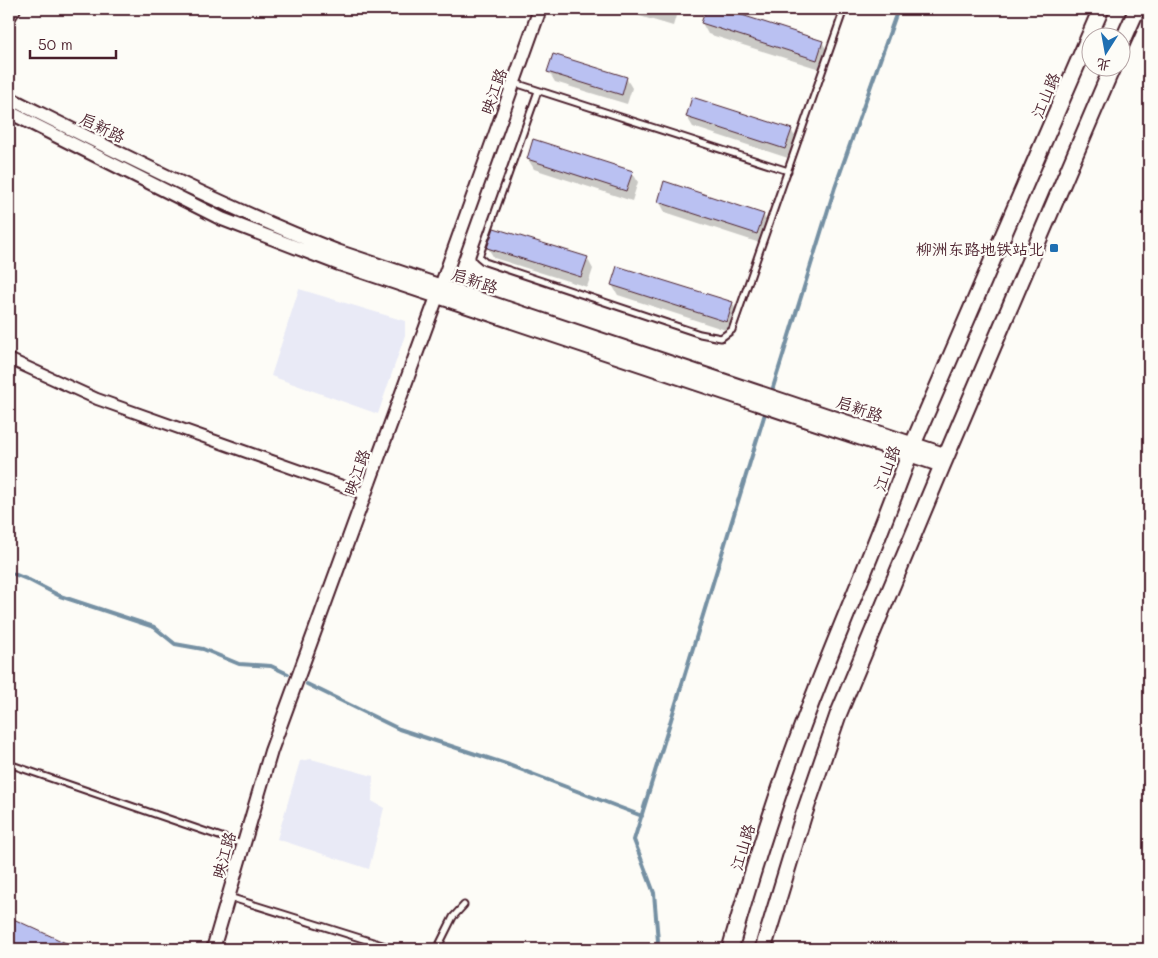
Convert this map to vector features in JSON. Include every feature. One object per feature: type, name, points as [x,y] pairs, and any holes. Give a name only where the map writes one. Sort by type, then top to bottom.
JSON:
[{"type":"main road","name":"江山路","points":[[730,949],[776,798],[819,681],[892,502],[911,449],[1101,9]]},
{"type":"main road","points":[[1128,28],[1137,9]]},
{"type":"main road","points":[[763,949],[803,818],[838,715],[1108,78]]},
{"type":"street","points":[[9,17],[14,9]]},
{"type":"street","name":"映江路","points":[[213,949],[271,751],[439,292],[540,9]]},
{"type":"street","name":"启新路","points":[[9,98],[196,191],[251,216],[439,292]]},
{"type":"street","name":"启新路","points":[[9,112],[244,228],[339,264],[439,292],[944,461]]},
{"type":"street","points":[[9,359],[96,400],[365,494]]},
{"type":"lane","points":[[538,91],[479,256],[485,262],[700,334],[721,338],[732,330],[844,9]]},
{"type":"lane","points":[[514,83],[788,171]]},
{"type":"lane","points":[[9,764],[244,844]]},
{"type":"lane","points":[[228,897],[395,949]]},
{"type":"lane","points":[[437,949],[453,917],[464,905]]},
{"type":"shaded area","points":[[299,289],[405,321],[405,335],[378,414],[271,376]]},
{"type":"shaded area","points":[[311,759],[373,776],[372,801],[384,808],[369,869],[277,839],[300,761]]},
{"type":"building","points":[[706,9],[723,9],[823,41],[817,60],[701,23]]},
{"type":"building","points":[[553,54],[627,77],[622,95],[547,72]]},
{"type":"building","points":[[692,97],[792,129],[785,149],[686,117]]},
{"type":"building","points":[[533,139],[633,171],[626,191],[527,159]]},
{"type":"building","points":[[664,181],[764,214],[757,234],[658,202]]},
{"type":"building","points":[[494,228],[588,257],[581,277],[487,248]]},
{"type":"building","points":[[617,266],[733,302],[727,322],[611,285]]},
{"type":"building","points":[[9,917],[79,949],[9,949]]},
{"type":"waterway","points":[[771,394],[835,187],[898,9]]},
{"type":"waterway","points":[[655,949],[658,941],[654,893],[634,840],[766,410]]},
{"type":"waterway","points":[[9,572],[60,596],[154,627],[175,644],[203,649],[239,664],[271,666],[288,674]]},
{"type":"waterway","points":[[307,684],[399,729],[509,765],[642,816]]},
{"type":"place","name":"柳洲东路地铁站北","points":[[1054,248]]}]
